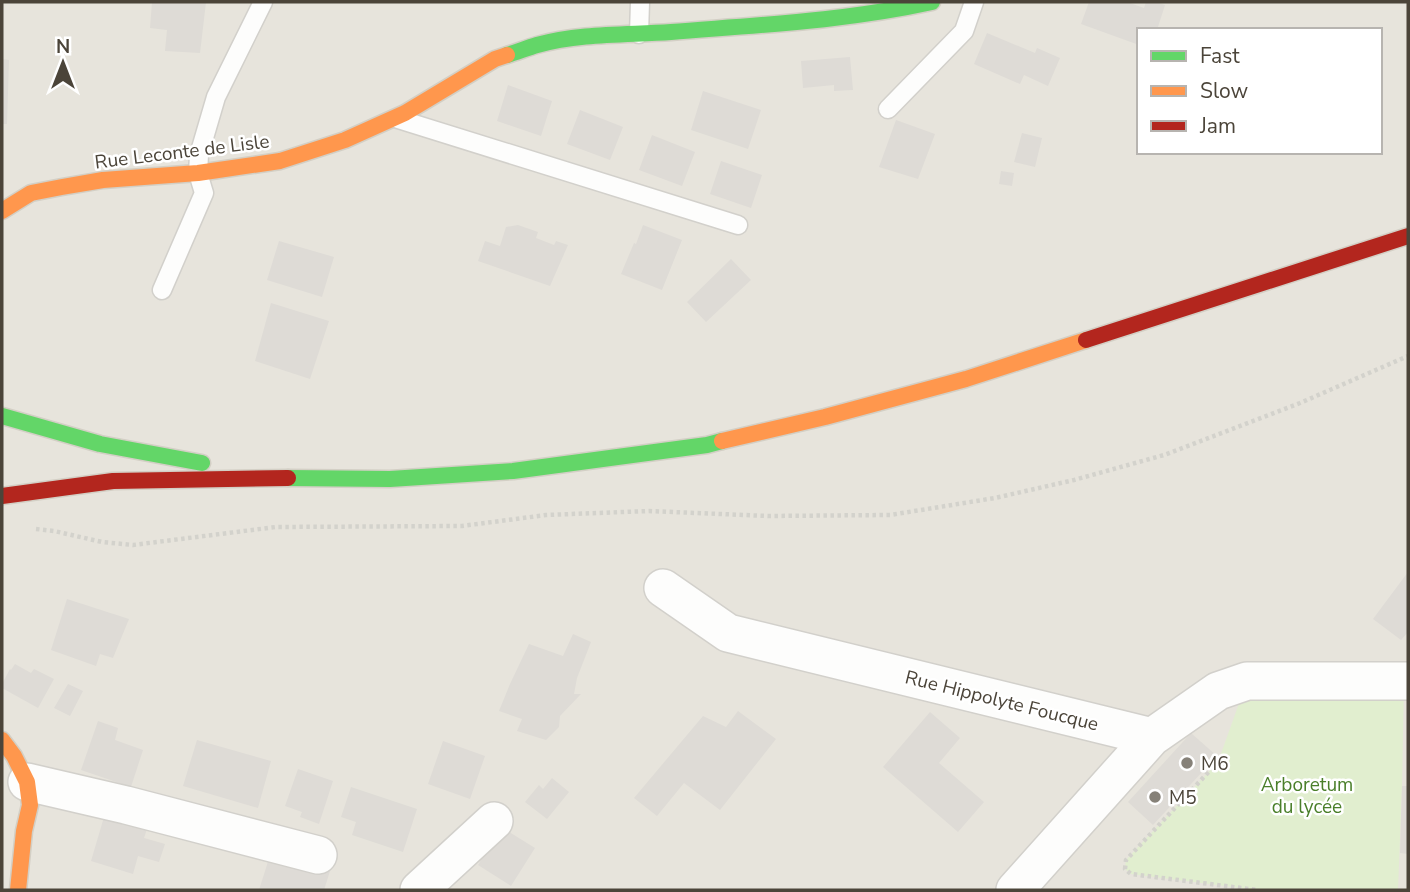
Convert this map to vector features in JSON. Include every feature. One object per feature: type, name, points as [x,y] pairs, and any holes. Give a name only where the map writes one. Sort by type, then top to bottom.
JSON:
[{"type":"main road","name":"Rue Leconte de Lisle","points":[[2,211],[31,194],[62,187],[103,180],[198,173],[280,161],[345,140],[395,118],[495,59],[539,44],[589,36],[828,20],[932,2]]},
{"type":"main road","points":[[2,496],[113,481],[390,479],[513,471],[707,445],[825,418],[966,379],[1408,236]]},
{"type":"main road","points":[[2,416],[100,444],[280,478]]},
{"type":"main road","points":[[2,740],[14,756],[27,782],[30,805],[24,831],[18,890]]},
{"type":"street","name":"Rue Hippolyte Foucque","points":[[663,589],[728,633],[1152,737]]},
{"type":"street","points":[[1015,890],[1152,737],[1218,691],[1247,681],[1408,681]]},
{"type":"street","points":[[27,782],[318,855]]},
{"type":"street","points":[[419,890],[494,821]]},
{"type":"lane","points":[[162,290],[204,193],[198,173],[199,155],[216,97],[262,2]]},
{"type":"lane","points":[[639,34],[640,2]]},
{"type":"lane","points":[[888,109],[964,31],[974,2]]},
{"type":"lane","points":[[395,118],[738,225]]},
{"type":"path","points":[[31,529],[133,545],[275,527],[462,526],[546,515],[649,511],[768,516],[890,515],[995,498],[1164,455],[1300,403],[1408,356]]},
{"type":"path","points":[[1218,762],[1126,860],[1125,869],[1131,874],[1257,890]]},
{"type":"shaded area","points":[[2,2],[1408,2],[1408,890],[2,890]]},
{"type":"green space","name":"Arboretum du lycée","points":[[1247,681],[1404,681],[1398,890],[1257,890],[1131,874],[1125,869],[1126,860],[1218,762]]},
{"type":"building","points":[[152,2],[206,2],[200,53],[165,51],[167,30],[150,28]]},
{"type":"building","points":[[1089,2],[1127,2],[1144,8],[1146,2],[1165,5],[1158,28],[1137,28],[1137,44],[1081,24]]},
{"type":"building","points":[[987,33],[1035,53],[1037,48],[1060,58],[1048,86],[1024,75],[1020,84],[974,64]]},
{"type":"building","points":[[850,57],[853,90],[834,91],[834,85],[803,88],[801,61]]},
{"type":"building","points":[[2,59],[9,60],[7,124],[2,124]]},
{"type":"building","points":[[508,85],[552,101],[541,136],[497,121]]},
{"type":"building","points":[[703,91],[761,110],[748,149],[691,130]]},
{"type":"building","points":[[580,110],[623,127],[610,160],[567,144]]},
{"type":"building","points":[[896,120],[935,134],[918,179],[879,167]]},
{"type":"building","points":[[1022,133],[1042,138],[1035,167],[1014,162]]},
{"type":"building","points":[[652,135],[695,152],[682,186],[639,170]]},
{"type":"building","points":[[721,161],[762,175],[751,208],[710,194]]},
{"type":"building","points":[[1001,171],[1014,173],[1012,186],[999,184]]},
{"type":"building","points":[[518,225],[538,232],[536,238],[554,245],[556,241],[568,245],[550,286],[478,261],[485,241],[500,246],[506,227]]},
{"type":"building","points":[[643,225],[682,240],[662,290],[621,274]]},
{"type":"building","points":[[279,241],[334,257],[322,297],[267,280]]},
{"type":"building","points":[[731,259],[751,280],[706,322],[687,302]]},
{"type":"building","points":[[271,303],[329,321],[310,379],[255,361]]},
{"type":"building","points":[[1408,572],[1408,632],[1401,640],[1373,619]]},
{"type":"building","points":[[67,599],[129,619],[113,658],[100,654],[96,666],[51,650]]},
{"type":"building","points":[[573,634],[591,642],[577,678],[574,694],[581,694],[560,716],[559,727],[546,740],[517,731],[522,719],[499,711],[529,644],[563,656]]},
{"type":"building","points":[[15,664],[31,673],[34,669],[54,679],[38,708],[2,688]]},
{"type":"building","points":[[68,684],[83,691],[70,716],[54,708]]},
{"type":"building","points":[[738,711],[776,739],[720,810],[684,783],[657,816],[634,798],[703,716],[726,727]]},
{"type":"building","points":[[930,712],[960,738],[939,763],[984,802],[958,832],[883,767]]},
{"type":"building","points":[[98,721],[118,728],[115,740],[143,750],[131,787],[81,770]]},
{"type":"building","points":[[1191,733],[1217,756],[1153,825],[1128,802]]},
{"type":"building","points":[[197,740],[271,761],[258,808],[183,786]]},
{"type":"building","points":[[443,741],[485,756],[470,799],[428,784]]},
{"type":"building","points":[[298,769],[333,781],[319,824],[300,817],[302,812],[285,806]]},
{"type":"building","points":[[552,778],[569,792],[547,819],[525,802],[539,785],[543,789]]},
{"type":"building","points":[[1402,786],[1408,786],[1408,854],[1400,853]]},
{"type":"building","points":[[351,787],[417,809],[403,852],[352,835],[356,822],[341,817]]},
{"type":"building","points":[[104,817],[147,829],[144,838],[165,844],[159,862],[138,856],[133,874],[91,861]]},
{"type":"building","points":[[501,827],[535,848],[511,886],[478,865]]},
{"type":"building","points":[[272,849],[331,868],[324,890],[259,890]]},
{"type":"traffic: fast","points":[[507,55],[570,38],[802,22],[932,2]]},
{"type":"traffic: fast","points":[[2,416],[100,444],[202,463]]},
{"type":"traffic: fast","points":[[288,478],[390,479],[513,471],[722,441]]},
{"type":"traffic: slow","points":[[2,211],[31,193],[62,187],[103,180],[198,173],[280,161],[345,140],[405,113],[495,59],[507,55]]},
{"type":"traffic: slow","points":[[722,441],[825,417],[966,379],[1086,340]]},
{"type":"traffic: slow","points":[[2,740],[14,756],[27,782],[30,805],[24,831],[18,890]]},
{"type":"traffic: jam","points":[[1086,340],[1408,236]]},
{"type":"traffic: jam","points":[[2,496],[113,481],[288,478]]},
{"type":"place","name":"M6","points":[[1187,763]]},
{"type":"place","name":"M5","points":[[1155,797]]}]
